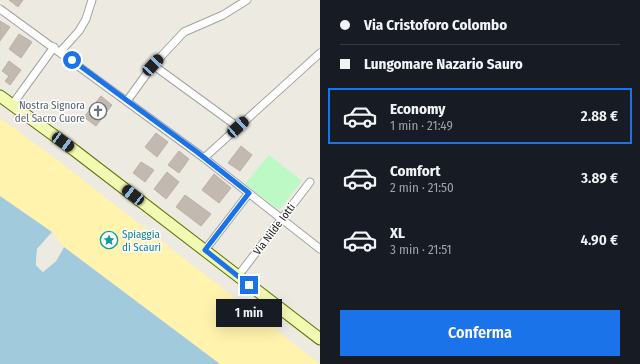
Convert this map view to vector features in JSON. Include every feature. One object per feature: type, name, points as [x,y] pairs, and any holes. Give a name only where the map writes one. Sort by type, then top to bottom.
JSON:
[{"type":"street","points":[[60,52],[79,31],[86,19],[92,0]]},
{"type":"street","points":[[127,101],[153,65],[184,32],[224,15],[247,0]]},
{"type":"street","points":[[0,9],[204,158],[320,248]]},
{"type":"street","points":[[12,105],[54,47]]},
{"type":"street","points":[[204,158],[320,52]]},
{"type":"street","points":[[153,65],[238,127]]},
{"type":"street","points":[[0,96],[74,150],[320,339]]},
{"type":"street","name":"Via Nilde Iotti","points":[[238,276],[310,182]]},
{"type":"street","points":[[205,250],[249,193]]},
{"type":"sand","name":"Spiaggia di Scauri","points":[[0,118],[56,159],[320,364],[220,364],[64,247],[52,232],[0,196]]},
{"type":"green space","points":[[269,155],[302,181],[279,210],[245,184]]},
{"type":"water","points":[[0,196],[52,232],[37,249],[36,265],[43,272],[56,261],[64,247],[220,364],[0,364]]},
{"type":"pier","points":[[54,231],[54,233],[39,249],[38,265],[43,269],[54,260],[64,245],[64,247],[56,261],[43,272],[36,265],[37,249]]},
{"type":"building","points":[[9,0],[23,0],[18,7]]},
{"type":"building","points":[[0,21],[10,27],[0,41]]},
{"type":"building","points":[[19,34],[32,42],[21,58],[9,49]]},
{"type":"building","points":[[9,61],[21,70],[10,85],[5,81],[9,76],[2,71]]},
{"type":"building","name":"Nostra Signora del Sacro Cuore","points":[[101,96],[112,105],[96,126],[84,117]]},
{"type":"building","points":[[156,133],[168,142],[157,157],[145,147]]},
{"type":"building","points":[[241,146],[252,155],[240,171],[228,163]]},
{"type":"building","points":[[179,151],[189,159],[179,173],[168,165]]},
{"type":"building","points":[[141,162],[154,170],[145,182],[133,173]]},
{"type":"building","points":[[167,172],[179,182],[166,199],[154,189]]},
{"type":"building","points":[[214,174],[231,188],[219,203],[202,190]]},
{"type":"building","points":[[185,195],[211,214],[201,226],[176,207]]},
{"type":"place","name":"Nostra Signora del Sacro Cuore","points":[[98,111]]},
{"type":"place","name":"Spiaggia di Scauri","points":[[109,240]]},
{"type":"route","points":[[72,60],[197,152],[249,193],[205,250],[249,285]]}]
